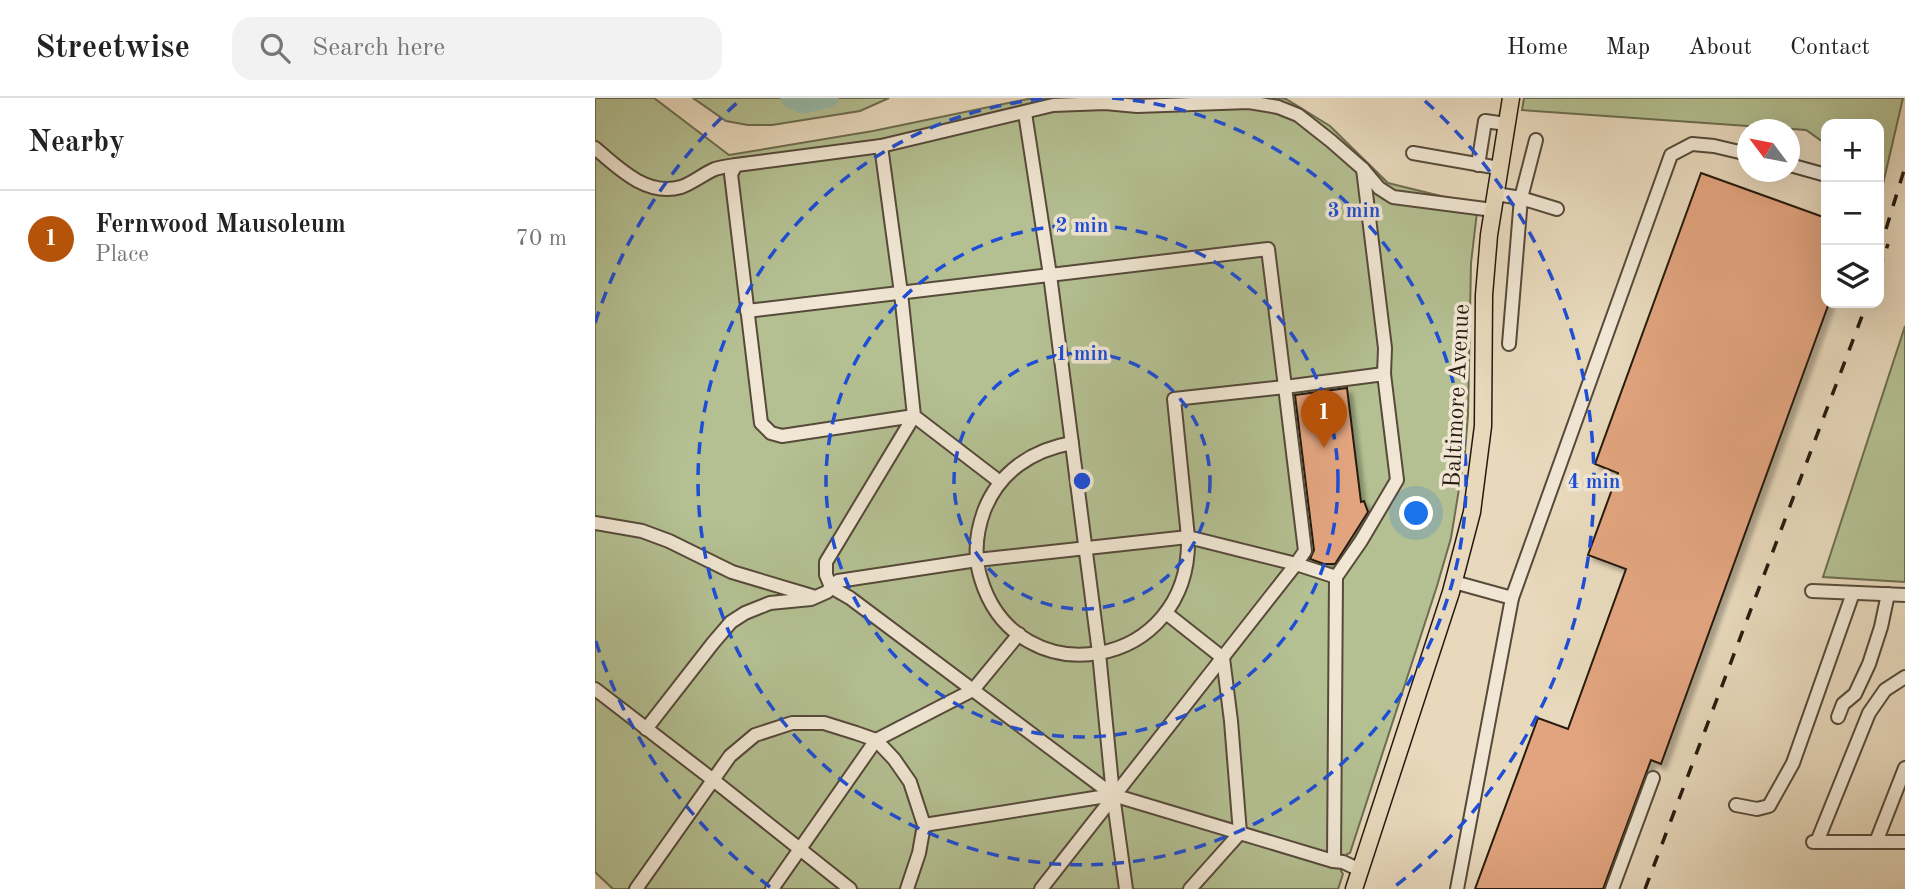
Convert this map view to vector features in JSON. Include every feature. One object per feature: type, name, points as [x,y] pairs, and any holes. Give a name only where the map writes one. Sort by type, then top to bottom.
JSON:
[{"type":"main road","name":"Baltimore Avenue","points":[[1354,889],[1454,582],[1470,521],[1480,457],[1484,396],[1484,295],[1494,202],[1511,98]]},
{"type":"street","points":[[595,148],[637,182],[665,190],[698,180],[713,170],[881,146],[1053,105],[1105,103],[1137,106],[1249,102],[1278,107],[1298,115],[1393,197],[1494,202],[1521,198],[1557,209]]},
{"type":"street","points":[[1025,113],[1050,275],[1086,548],[1126,889]]},
{"type":"street","points":[[1478,164],[1485,121],[1506,124]]},
{"type":"street","points":[[1509,344],[1521,198],[1536,140]]},
{"type":"street","points":[[1457,889],[1512,598],[1671,155],[1692,144],[1737,151]]},
{"type":"street","points":[[881,146],[914,416],[826,562],[826,575],[831,587],[850,598],[1113,795],[1343,862],[1360,870]]},
{"type":"street","points":[[1413,153],[1499,168]]},
{"type":"street","points":[[736,165],[731,174],[761,423],[771,433],[782,436],[914,416],[1000,482]]},
{"type":"street","points":[[1800,168],[1821,174]]},
{"type":"street","points":[[1334,861],[1336,577],[1397,480],[1384,374],[1385,348],[1363,169]]},
{"type":"street","points":[[747,311],[1268,249],[1304,551],[1041,889]]},
{"type":"street","points":[[1072,443],[1056,446],[1033,456],[1000,482],[981,519],[977,560],[990,601],[1008,625],[1033,643],[1049,650],[1082,655],[1115,650],[1156,625],[1182,585],[1188,537],[1174,399],[1384,374]]},
{"type":"street","points":[[595,523],[642,531],[669,541],[731,572],[816,597]]},
{"type":"street","points":[[646,729],[731,622],[745,613],[771,603],[811,600],[827,592],[838,582],[977,560],[1188,537],[1296,564],[1336,577]]},
{"type":"street","points":[[1454,582],[1512,598]]},
{"type":"street","points":[[1812,591],[1905,595]]},
{"type":"street","points":[[1736,805],[1757,809],[1769,806],[1793,763],[1853,593]]},
{"type":"street","points":[[1838,718],[1843,704],[1855,694],[1869,664],[1888,594]]},
{"type":"street","points":[[1166,613],[1223,658],[1231,721],[1240,833],[1190,889]]},
{"type":"street","points":[[772,889],[876,740],[973,690],[1019,634]]},
{"type":"street","points":[[1905,677],[1885,690],[1869,713],[1815,842],[1905,842]]},
{"type":"street","points":[[595,689],[850,889]]},
{"type":"street","points":[[636,889],[730,756],[755,735],[792,723],[824,723],[876,740],[894,758],[909,782],[924,825],[919,853],[907,889]]},
{"type":"street","points":[[1877,842],[1904,774]]},
{"type":"street","points":[[1612,889],[1653,778]]},
{"type":"street","points":[[924,825],[1113,795]]},
{"type":"green space","points":[[595,98],[654,98],[729,155],[873,131],[1028,99],[1281,98],[1330,126],[1388,183],[1461,201],[1477,212],[1471,263],[1468,415],[1451,538],[1350,853],[1347,854],[1341,871],[1343,874],[1338,889],[613,889],[595,872]]},
{"type":"green space","points":[[693,98],[889,98],[860,111],[772,125],[748,125],[726,121]]},
{"type":"green space","points":[[1524,98],[1903,98],[1884,180],[1884,119],[1821,119],[1821,140],[1806,130],[1800,130],[1800,119],[1737,119],[1737,125],[1522,110]]},
{"type":"green space","points":[[1905,326],[1905,582],[1823,577]]},
{"type":"building","points":[[1701,173],[1821,216],[1821,308],[1827,308],[1661,764],[1651,760],[1603,889],[1475,889],[1538,718],[1568,729],[1626,569],[1588,555],[1618,473],[1595,464]]},
{"type":"building","points":[[1347,388],[1361,502],[1364,501],[1368,512],[1335,564],[1324,564],[1310,559],[1314,550],[1295,395]]},
{"type":"waterway","points":[[790,98],[803,104],[829,98]]},
{"type":"railway","points":[[1881,245],[1905,167]]},
{"type":"railway","points":[[1884,256],[1888,244]]},
{"type":"railway","points":[[1645,889],[1865,308]]},
{"type":"place","name":"Fernwood Mausoleum","points":[[1324,448]]}]
